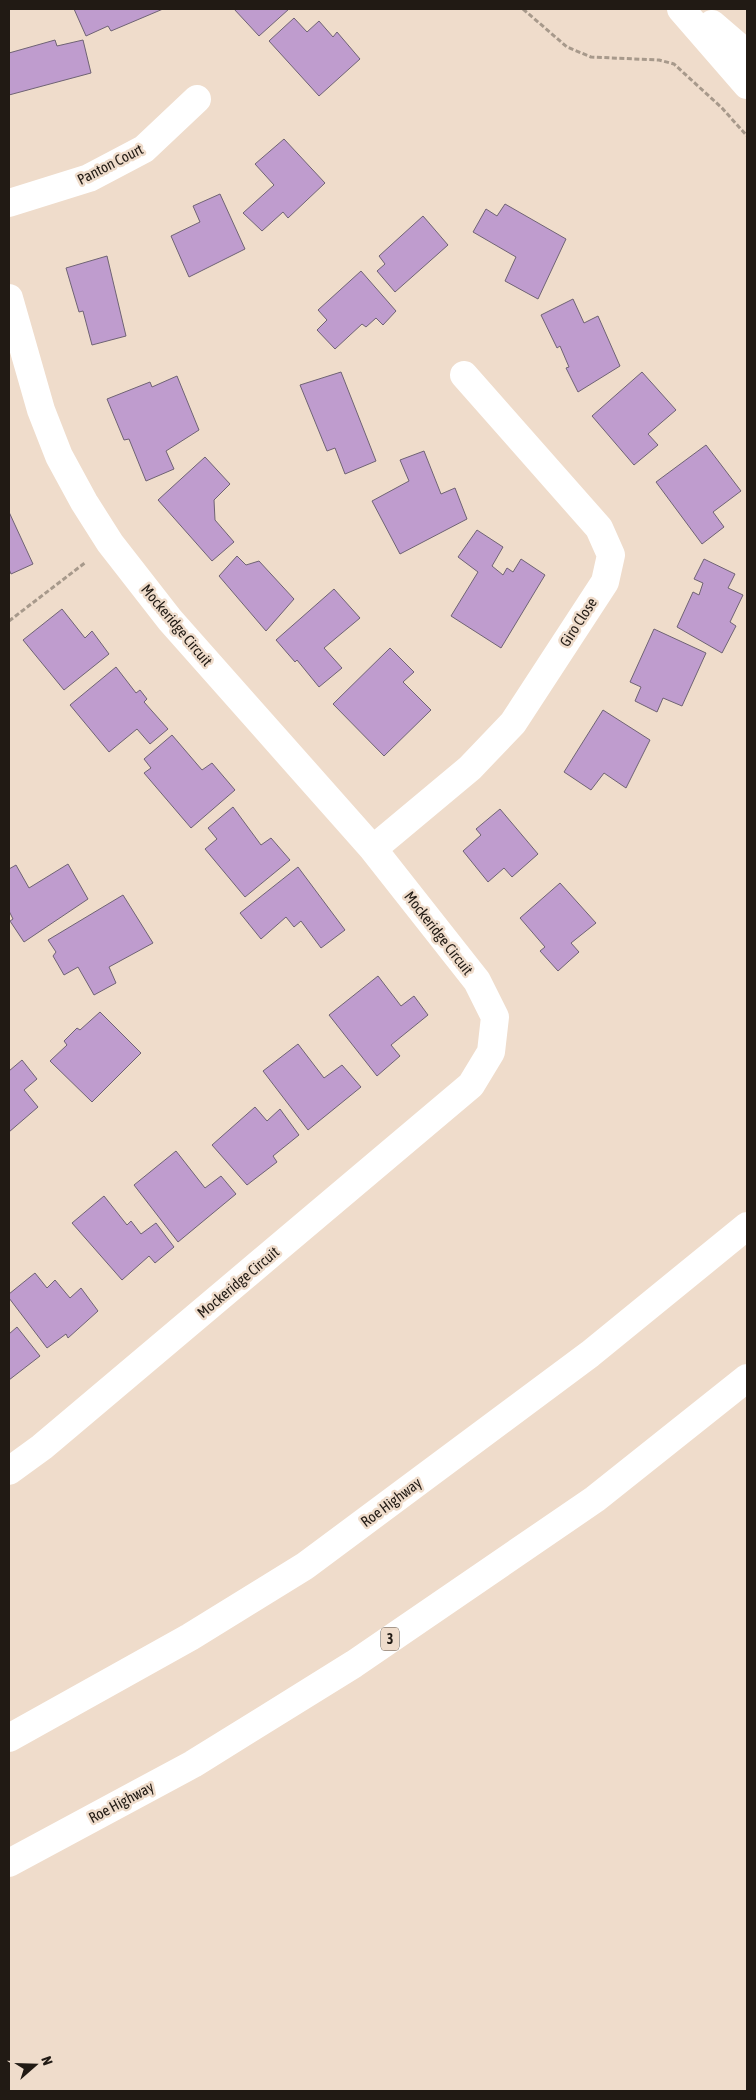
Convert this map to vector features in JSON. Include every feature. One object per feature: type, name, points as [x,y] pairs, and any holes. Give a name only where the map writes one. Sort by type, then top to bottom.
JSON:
[{"type":"main road","points":[[681,9],[747,85]]},
{"type":"main road","points":[[694,9],[747,54]]},
{"type":"main road","name":"Panton Court","points":[[9,203],[89,178],[144,149],[197,99]]},
{"type":"main road","name":"Mockeridge Circuit","points":[[9,298],[41,410],[59,456],[84,502],[110,542],[170,620],[373,849],[477,981],[495,1017],[490,1052],[471,1085],[42,1447],[9,1471]]},
{"type":"main road","name":"Giro Close","points":[[373,849],[470,768],[513,723],[604,582],[610,555],[599,528],[464,375]]},
{"type":"main road","name":"Roe Highway","points":[[9,1738],[190,1637],[305,1566],[590,1354],[747,1226]]},
{"type":"main road","name":"Roe Highway","points":[[9,1863],[193,1764],[354,1664],[596,1499],[747,1378]]},
{"type":"path","points":[[523,9],[567,47],[591,58],[659,60],[674,64],[722,108],[747,136]]},
{"type":"path","points":[[9,621],[87,560]]},
{"type":"building","points":[[74,9],[163,9],[111,31],[108,26],[86,36]]},
{"type":"building","points":[[234,9],[289,9],[259,36]]},
{"type":"building","points":[[294,18],[307,32],[319,21],[333,37],[337,32],[360,59],[319,96],[269,41]]},
{"type":"building","points":[[55,40],[57,46],[83,40],[91,73],[9,95],[9,53]]},
{"type":"building","points":[[284,139],[325,183],[288,218],[283,212],[262,231],[243,213],[274,185],[255,164]]},
{"type":"building","points":[[220,194],[245,249],[189,277],[171,236],[200,222],[193,206]]},
{"type":"building","points":[[505,204],[566,239],[538,299],[505,281],[516,257],[473,232],[486,209],[497,216]]},
{"type":"building","points":[[423,216],[448,245],[395,292],[377,271],[385,264],[379,256]]},
{"type":"building","points":[[107,256],[126,336],[92,345],[83,311],[79,312],[66,268]]},
{"type":"building","points":[[361,271],[396,311],[383,325],[376,318],[366,327],[362,324],[335,349],[317,330],[327,320],[318,310]]},
{"type":"building","points":[[573,299],[584,323],[598,316],[620,366],[578,392],[566,368],[569,367],[560,346],[557,348],[541,315]]},
{"type":"building","points":[[341,372],[376,461],[345,474],[335,448],[327,451],[300,385]]},
{"type":"building","points":[[642,372],[676,410],[648,434],[658,445],[634,465],[592,416]]},
{"type":"building","points":[[177,376],[199,430],[166,451],[174,469],[146,481],[129,439],[124,440],[107,399],[150,382],[152,387]]},
{"type":"building","points":[[706,445],[741,491],[713,512],[724,527],[702,544],[656,482]]},
{"type":"building","points":[[424,451],[441,494],[455,488],[467,519],[400,554],[372,501],[409,481],[400,460]]},
{"type":"building","points":[[205,457],[230,484],[214,500],[215,520],[234,542],[212,561],[158,500]]},
{"type":"building","points":[[9,512],[33,564],[11,574],[9,569]]},
{"type":"building","points":[[477,530],[503,547],[492,566],[503,575],[507,568],[513,572],[521,559],[545,575],[501,648],[451,616],[478,572],[458,557]]},
{"type":"building","points":[[237,556],[246,565],[259,561],[294,599],[266,631],[219,576]]},
{"type":"building","points":[[704,559],[735,574],[728,588],[743,595],[730,622],[736,626],[722,653],[677,627],[693,592],[699,595],[703,583],[694,579]]},
{"type":"building","points":[[334,589],[360,618],[324,648],[342,668],[319,687],[297,660],[295,662],[276,640]]},
{"type":"building","points":[[62,609],[85,638],[92,631],[109,654],[64,690],[23,640]]},
{"type":"building","points":[[654,629],[706,653],[682,706],[663,698],[657,712],[635,701],[641,687],[630,682]]},
{"type":"building","points":[[390,648],[414,672],[403,682],[431,710],[384,756],[333,704]]},
{"type":"building","points":[[116,667],[136,693],[140,690],[147,699],[144,702],[168,729],[150,744],[137,729],[109,752],[70,705]]},
{"type":"building","points":[[603,710],[650,740],[626,788],[604,773],[591,790],[564,772]]},
{"type":"building","points":[[172,735],[202,770],[212,763],[235,790],[191,828],[144,773],[151,768],[144,759]]},
{"type":"building","points":[[233,807],[261,845],[271,838],[290,860],[245,897],[205,849],[217,839],[208,828]]},
{"type":"building","points":[[500,809],[538,854],[512,877],[504,868],[488,882],[463,851],[481,835],[476,829]]},
{"type":"building","points":[[68,864],[88,899],[24,942],[10,921],[13,919],[9,911],[9,869],[16,865],[29,888]]},
{"type":"building","points":[[298,867],[345,930],[321,948],[301,921],[294,927],[286,917],[261,939],[240,913]]},
{"type":"building","points":[[560,883],[596,923],[571,943],[579,952],[558,971],[540,951],[545,947],[520,918]]},
{"type":"building","points":[[123,895],[153,943],[109,967],[116,983],[94,995],[78,967],[64,975],[53,956],[56,952],[48,940]]},
{"type":"building","points":[[378,976],[401,1006],[414,996],[428,1015],[391,1045],[400,1056],[377,1076],[329,1015]]},
{"type":"building","points":[[100,1012],[141,1053],[92,1102],[50,1061],[67,1045],[64,1041],[77,1028],[80,1030]]},
{"type":"building","points":[[298,1044],[324,1078],[342,1065],[361,1087],[308,1130],[263,1071]]},
{"type":"building","points":[[22,1060],[37,1079],[24,1090],[38,1107],[9,1132],[9,1071]]},
{"type":"building","points":[[255,1107],[267,1121],[280,1109],[299,1135],[273,1156],[277,1162],[247,1185],[212,1145]]},
{"type":"building","points":[[176,1151],[205,1188],[221,1176],[236,1194],[178,1242],[134,1185]]},
{"type":"building","points":[[104,1196],[127,1225],[131,1221],[141,1234],[156,1223],[174,1247],[155,1263],[149,1256],[122,1280],[72,1223]]},
{"type":"building","points":[[35,1273],[47,1288],[55,1280],[70,1298],[81,1288],[98,1311],[68,1338],[66,1334],[47,1348],[9,1298],[9,1294]]},
{"type":"building","points":[[17,1327],[40,1356],[9,1380],[9,1334]]}]
